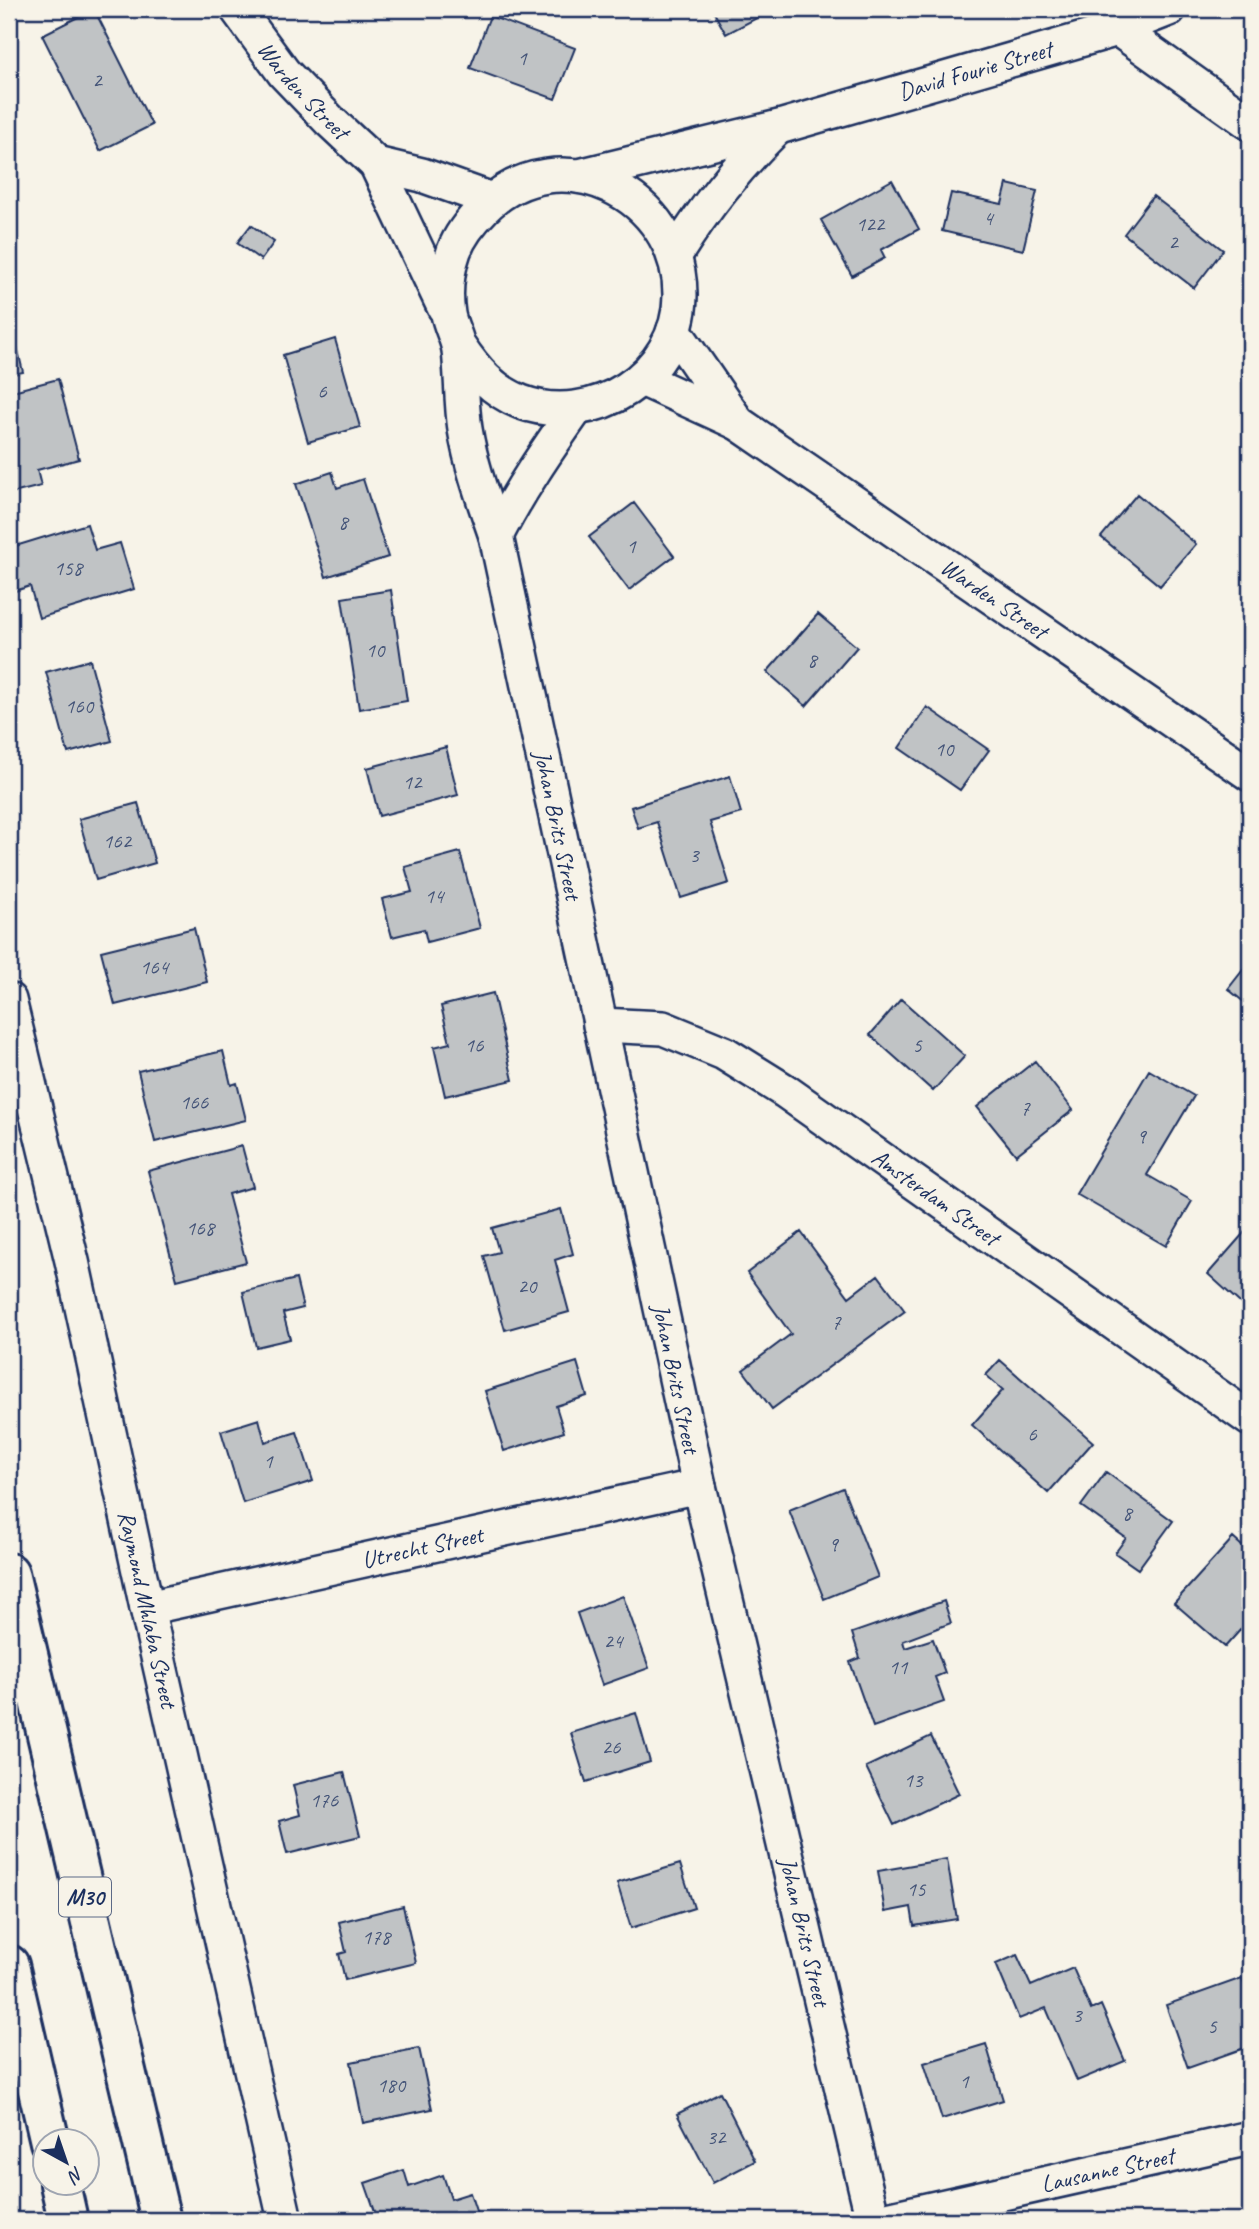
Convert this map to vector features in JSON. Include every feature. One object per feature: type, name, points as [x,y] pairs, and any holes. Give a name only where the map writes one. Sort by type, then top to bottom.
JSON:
[{"type":"main road","name":"M30","points":[[9,1573],[161,2220]]},
{"type":"main road","points":[[9,1965],[47,2128]]},
{"type":"main road","points":[[63,2198],[68,2220]]},
{"type":"street","name":"Warden Street","points":[[237,9],[284,74],[376,164],[453,331]]},
{"type":"street","name":"David Fourie Street","points":[[576,176],[779,127],[1118,29],[1169,9]]},
{"type":"street","points":[[1118,29],[1250,123]]},
{"type":"street","name":"David Fourie Street","points":[[675,255],[700,216],[739,165],[779,127]]},
{"type":"street","name":"Warden Street","points":[[376,164],[422,175],[492,200]]},
{"type":"street","points":[[576,176],[608,184],[637,201],[660,226],[675,255],[680,292],[674,330],[661,356],[642,379],[611,399],[576,409],[548,409],[520,401],[495,388],[475,369],[453,331],[446,283],[454,251],[469,223],[492,200],[518,184],[547,177],[576,176]]},
{"type":"street","name":"Warden Street","points":[[674,330],[738,423]]},
{"type":"street","name":"Johan Brits Street","points":[[453,331],[465,428],[473,468],[496,536],[699,1486],[873,2220]]},
{"type":"street","name":"Warden Street","points":[[642,379],[738,423],[1250,774]]},
{"type":"street","points":[[496,536],[537,464],[576,409]]},
{"type":"street","name":"Raymond Mhlaba Street","points":[[9,1000],[14,1049],[72,1261],[285,2220]]},
{"type":"street","name":"Amsterdam Street","points":[[600,1025],[663,1028],[724,1054],[744,1066],[785,1091],[1250,1419]]},
{"type":"street","name":"Utrecht Street","points":[[147,1608],[699,1486]]},
{"type":"street","name":"Lausanne Street","points":[[882,2220],[1250,2138]]},
{"type":"building","points":[[94,9],[152,125],[100,151],[42,35]]},
{"type":"building","points":[[712,9],[774,9],[726,34]]},
{"type":"building","points":[[490,16],[575,48],[555,99],[470,68]]},
{"type":"building","points":[[892,180],[919,229],[881,250],[885,258],[852,276],[821,220]]},
{"type":"building","points":[[1007,184],[1037,191],[1023,250],[942,231],[951,193],[1002,204]]},
{"type":"building","points":[[1153,196],[1223,250],[1194,288],[1124,234]]},
{"type":"building","points":[[251,225],[274,242],[261,260],[237,243]]},
{"type":"building","points":[[9,312],[23,372],[9,375]]},
{"type":"building","points":[[335,339],[360,427],[308,442],[283,355]]},
{"type":"building","points":[[58,379],[79,459],[37,470],[41,486],[9,494],[9,392]]},
{"type":"building","points":[[332,472],[337,488],[363,479],[388,557],[326,577],[296,484]]},
{"type":"building","points":[[1137,494],[1196,544],[1160,586],[1101,537]]},
{"type":"building","points":[[634,503],[674,556],[629,590],[589,537]]},
{"type":"building","points":[[87,524],[95,550],[120,543],[134,589],[39,618],[30,586],[9,593],[9,548]]},
{"type":"building","points":[[391,590],[407,701],[359,709],[342,598]]},
{"type":"building","points":[[818,614],[857,647],[806,706],[767,672]]},
{"type":"building","points":[[90,660],[112,741],[68,753],[46,672]]},
{"type":"building","points":[[927,707],[989,750],[960,790],[899,748]]},
{"type":"building","points":[[446,747],[458,795],[379,816],[367,768]]},
{"type":"building","points":[[730,776],[741,813],[710,822],[729,883],[681,898],[657,822],[638,828],[631,807]]},
{"type":"building","points":[[138,803],[155,863],[96,880],[79,819]]},
{"type":"building","points":[[460,852],[480,928],[427,942],[424,929],[392,937],[382,899],[412,892],[405,867]]},
{"type":"building","points":[[194,928],[207,982],[115,1005],[101,951]]},
{"type":"building","points":[[1250,961],[1250,1007],[1228,989]]},
{"type":"building","points":[[493,993],[513,1080],[445,1096],[434,1047],[450,1043],[441,1006]]},
{"type":"building","points":[[901,999],[965,1056],[933,1091],[870,1035]]},
{"type":"building","points":[[223,1051],[231,1085],[237,1083],[246,1120],[155,1142],[138,1071]]},
{"type":"building","points":[[1035,1061],[1073,1110],[1016,1155],[977,1107]]},
{"type":"building","points":[[1149,1070],[1194,1096],[1147,1175],[1192,1201],[1166,1246],[1076,1194]]},
{"type":"building","points":[[242,1146],[253,1187],[228,1194],[246,1262],[177,1280],[148,1171]]},
{"type":"building","points":[[561,1209],[573,1254],[555,1260],[569,1312],[505,1330],[484,1256],[499,1252],[492,1228]]},
{"type":"building","points":[[1250,1226],[1250,1312],[1208,1274]]},
{"type":"building","points":[[801,1232],[849,1297],[878,1275],[905,1311],[772,1409],[743,1370],[791,1334],[747,1273]]},
{"type":"building","points":[[296,1279],[303,1308],[283,1313],[290,1339],[256,1347],[243,1292]]},
{"type":"building","points":[[1000,1360],[1093,1442],[1048,1493],[972,1425],[1003,1390],[986,1375]]},
{"type":"building","points":[[577,1362],[587,1396],[556,1406],[564,1432],[504,1451],[485,1391]]},
{"type":"building","points":[[259,1419],[265,1442],[297,1432],[313,1481],[243,1503],[221,1431]]},
{"type":"building","points":[[1106,1472],[1173,1521],[1138,1569],[1115,1553],[1126,1538],[1081,1506]]},
{"type":"building","points":[[843,1488],[878,1577],[824,1599],[789,1510]]},
{"type":"building","points":[[1233,1538],[1250,1553],[1250,1600],[1241,1610],[1250,1619],[1225,1647],[1174,1603]]},
{"type":"building","points":[[623,1596],[649,1668],[602,1685],[577,1613]]},
{"type":"building","points":[[944,1601],[951,1623],[903,1641],[905,1648],[933,1639],[945,1673],[935,1677],[944,1702],[873,1727],[850,1662],[860,1658],[852,1633]]},
{"type":"building","points":[[636,1713],[650,1762],[586,1782],[571,1733]]},
{"type":"building","points":[[931,1736],[959,1794],[894,1825],[866,1767]]},
{"type":"building","points":[[344,1772],[360,1836],[287,1854],[279,1821],[300,1815],[293,1785]]},
{"type":"building","points":[[947,1859],[957,1919],[914,1926],[911,1907],[885,1912],[878,1871]]},
{"type":"building","points":[[680,1864],[694,1908],[631,1928],[617,1883]]},
{"type":"building","points":[[403,1906],[416,1963],[345,1980],[339,1954],[346,1952],[339,1922]]},
{"type":"building","points":[[1017,1955],[1031,1986],[1073,1968],[1091,2010],[1101,2005],[1125,2061],[1077,2081],[1046,2008],[1019,2019],[996,1964]]},
{"type":"building","points":[[1242,1978],[1250,2002],[1250,2046],[1188,2068],[1166,2005]]},
{"type":"building","points":[[986,2044],[1003,2100],[942,2119],[924,2063]]},
{"type":"building","points":[[419,2048],[432,2109],[363,2123],[351,2062]]},
{"type":"building","points":[[720,2092],[755,2161],[713,2183],[677,2114]]},
{"type":"building","points":[[404,2170],[409,2187],[443,2175],[451,2199],[470,2193],[479,2220],[378,2220],[365,2183]]}]
